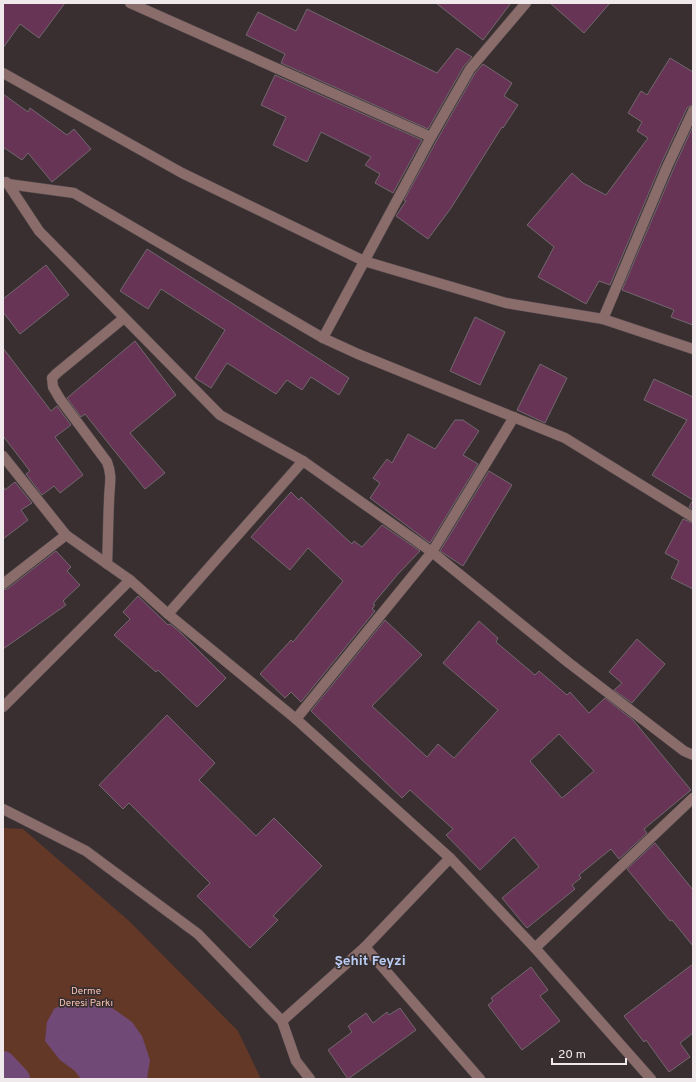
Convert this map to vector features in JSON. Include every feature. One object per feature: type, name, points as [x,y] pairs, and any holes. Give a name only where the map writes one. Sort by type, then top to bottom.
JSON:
[{"type":"street","points":[[130,3],[431,137]]},
{"type":"street","points":[[323,338],[431,137],[470,70],[526,3]]},
{"type":"street","points":[[3,73],[182,173],[364,261],[506,303],[603,319],[693,349]]},
{"type":"street","points":[[603,319],[667,167],[693,111]]},
{"type":"street","points":[[6,182],[39,231],[220,415],[303,461],[432,552],[569,664],[684,752],[693,755]]},
{"type":"street","points":[[6,182],[74,193],[323,338],[358,354],[565,438],[693,517]]},
{"type":"street","points":[[107,564],[111,476],[110,468],[60,399],[54,387],[52,378],[124,318]]},
{"type":"street","points":[[296,719],[432,552],[514,418]]},
{"type":"street","points":[[3,456],[66,535],[130,580],[168,614],[296,719],[450,858],[535,948],[651,1079]]},
{"type":"street","points":[[168,614],[303,461]]},
{"type":"street","points":[[3,584],[66,535]]},
{"type":"street","points":[[3,707],[130,580]]},
{"type":"street","points":[[535,948],[693,798]]},
{"type":"street","points":[[3,809],[86,851],[198,934],[282,1020],[296,1061],[310,1079]]},
{"type":"street","points":[[282,1020],[365,947],[450,858]]},
{"type":"street","points":[[365,947],[480,1079]]},
{"type":"green space","name":"Derme Deresi Parkı","points":[[3,828],[23,829],[129,921],[238,1031],[261,1079],[3,1079]]},
{"type":"shaded area","points":[[89,999],[111,1007],[132,1022],[142,1036],[150,1060],[147,1079],[81,1079],[75,1071],[60,1060],[45,1041],[47,1022],[54,1009],[68,1001]]},
{"type":"building","points":[[3,3],[65,3],[39,38],[20,24],[3,48]]},
{"type":"building","points":[[436,3],[511,3],[483,40]]},
{"type":"building","points":[[550,3],[610,3],[584,33]]},
{"type":"building","points":[[307,9],[437,73],[457,48],[472,57],[464,66],[428,129],[281,63],[285,54],[246,35],[258,12],[296,31]]},
{"type":"building","points":[[670,58],[693,72],[693,105],[687,108],[661,164],[610,285],[599,281],[586,304],[538,277],[554,247],[527,225],[572,173],[583,183],[606,195],[648,138],[637,131],[642,122],[628,113],[641,91],[647,95]]},
{"type":"building","points":[[483,64],[512,83],[504,96],[518,105],[503,128],[502,127],[451,208],[428,239],[396,216],[406,201],[404,200],[475,73]]},
{"type":"building","points":[[275,75],[422,140],[393,193],[375,183],[380,174],[365,165],[371,157],[321,132],[307,162],[273,145],[286,117],[261,105]]},
{"type":"building","points":[[3,94],[28,112],[30,108],[67,135],[74,129],[91,149],[52,182],[28,153],[22,160],[3,147]]},
{"type":"building","points":[[693,126],[693,325],[671,317],[674,310],[622,290]]},
{"type":"building","points":[[147,249],[349,378],[339,395],[311,377],[302,390],[287,380],[276,394],[227,363],[211,388],[195,378],[225,330],[161,289],[148,309],[120,291]]},
{"type":"building","points":[[46,265],[69,295],[20,334],[3,312],[3,299]]},
{"type":"building","points":[[475,317],[505,332],[480,385],[450,371]]},
{"type":"building","points":[[135,341],[176,395],[130,433],[165,473],[145,489],[85,414],[81,417],[67,398]]},
{"type":"building","points":[[3,348],[51,411],[57,406],[71,425],[55,437],[83,475],[60,493],[54,486],[42,495],[26,474],[30,471],[3,436]]},
{"type":"building","points":[[540,364],[567,378],[545,423],[517,410]]},
{"type":"building","points":[[654,379],[693,397],[693,500],[652,475],[687,420],[644,400]]},
{"type":"building","points":[[455,420],[463,420],[479,431],[463,455],[478,464],[430,543],[370,498],[380,483],[373,478],[387,459],[392,463],[408,434],[435,449]]},
{"type":"building","points":[[489,471],[512,485],[463,566],[440,551]]},
{"type":"building","points":[[15,482],[32,503],[21,510],[28,520],[3,539],[3,486],[5,490]]},
{"type":"building","points":[[291,492],[299,500],[301,497],[352,544],[354,541],[362,547],[382,525],[420,551],[373,604],[375,605],[372,609],[375,611],[301,702],[291,692],[285,698],[260,674],[291,640],[293,642],[343,581],[308,548],[290,570],[251,537]]},
{"type":"building","points":[[693,500],[693,509],[689,507]]},
{"type":"building","points":[[683,519],[693,523],[693,589],[671,578],[679,561],[665,553]]},
{"type":"building","points":[[56,551],[71,567],[67,571],[80,585],[63,601],[66,605],[3,649],[3,590],[7,589]]},
{"type":"building","points":[[138,596],[168,625],[170,624],[180,632],[226,678],[197,707],[158,670],[156,672],[114,635],[130,619],[123,612]]},
{"type":"building","points":[[385,620],[422,655],[372,706],[427,757],[438,744],[454,758],[498,710],[443,663],[479,621],[498,638],[496,642],[535,675],[539,671],[567,695],[570,692],[589,713],[605,698],[633,720],[691,790],[644,829],[647,833],[619,859],[611,849],[579,875],[581,878],[572,885],[575,889],[527,928],[502,898],[539,867],[514,837],[480,870],[446,835],[453,829],[410,790],[402,798],[311,711]],"holes":[[[559,734],[594,771],[562,798],[530,761]]]},
{"type":"building","points":[[637,639],[665,664],[632,703],[614,690],[622,683],[609,672]]},
{"type":"building","points":[[167,715],[215,763],[199,780],[256,836],[274,818],[322,866],[273,916],[278,920],[250,948],[197,896],[210,883],[129,803],[123,809],[99,785]]},
{"type":"building","points":[[655,843],[693,890],[693,946],[627,869]]},
{"type":"building","points":[[693,964],[693,1033],[680,1043],[690,1057],[669,1072],[646,1040],[644,1042],[624,1016]]},
{"type":"building","points":[[531,967],[548,990],[540,996],[560,1021],[522,1050],[488,1005],[493,1001],[491,998]]},
{"type":"building","points":[[400,1008],[416,1030],[348,1079],[328,1050],[352,1032],[348,1026],[366,1013],[373,1023],[387,1012],[389,1015]]},
{"type":"waterway","points":[[3,1064],[17,1079]]},
{"type":"district","name":"Şehit Feyzi","points":[[370,961]]}]
